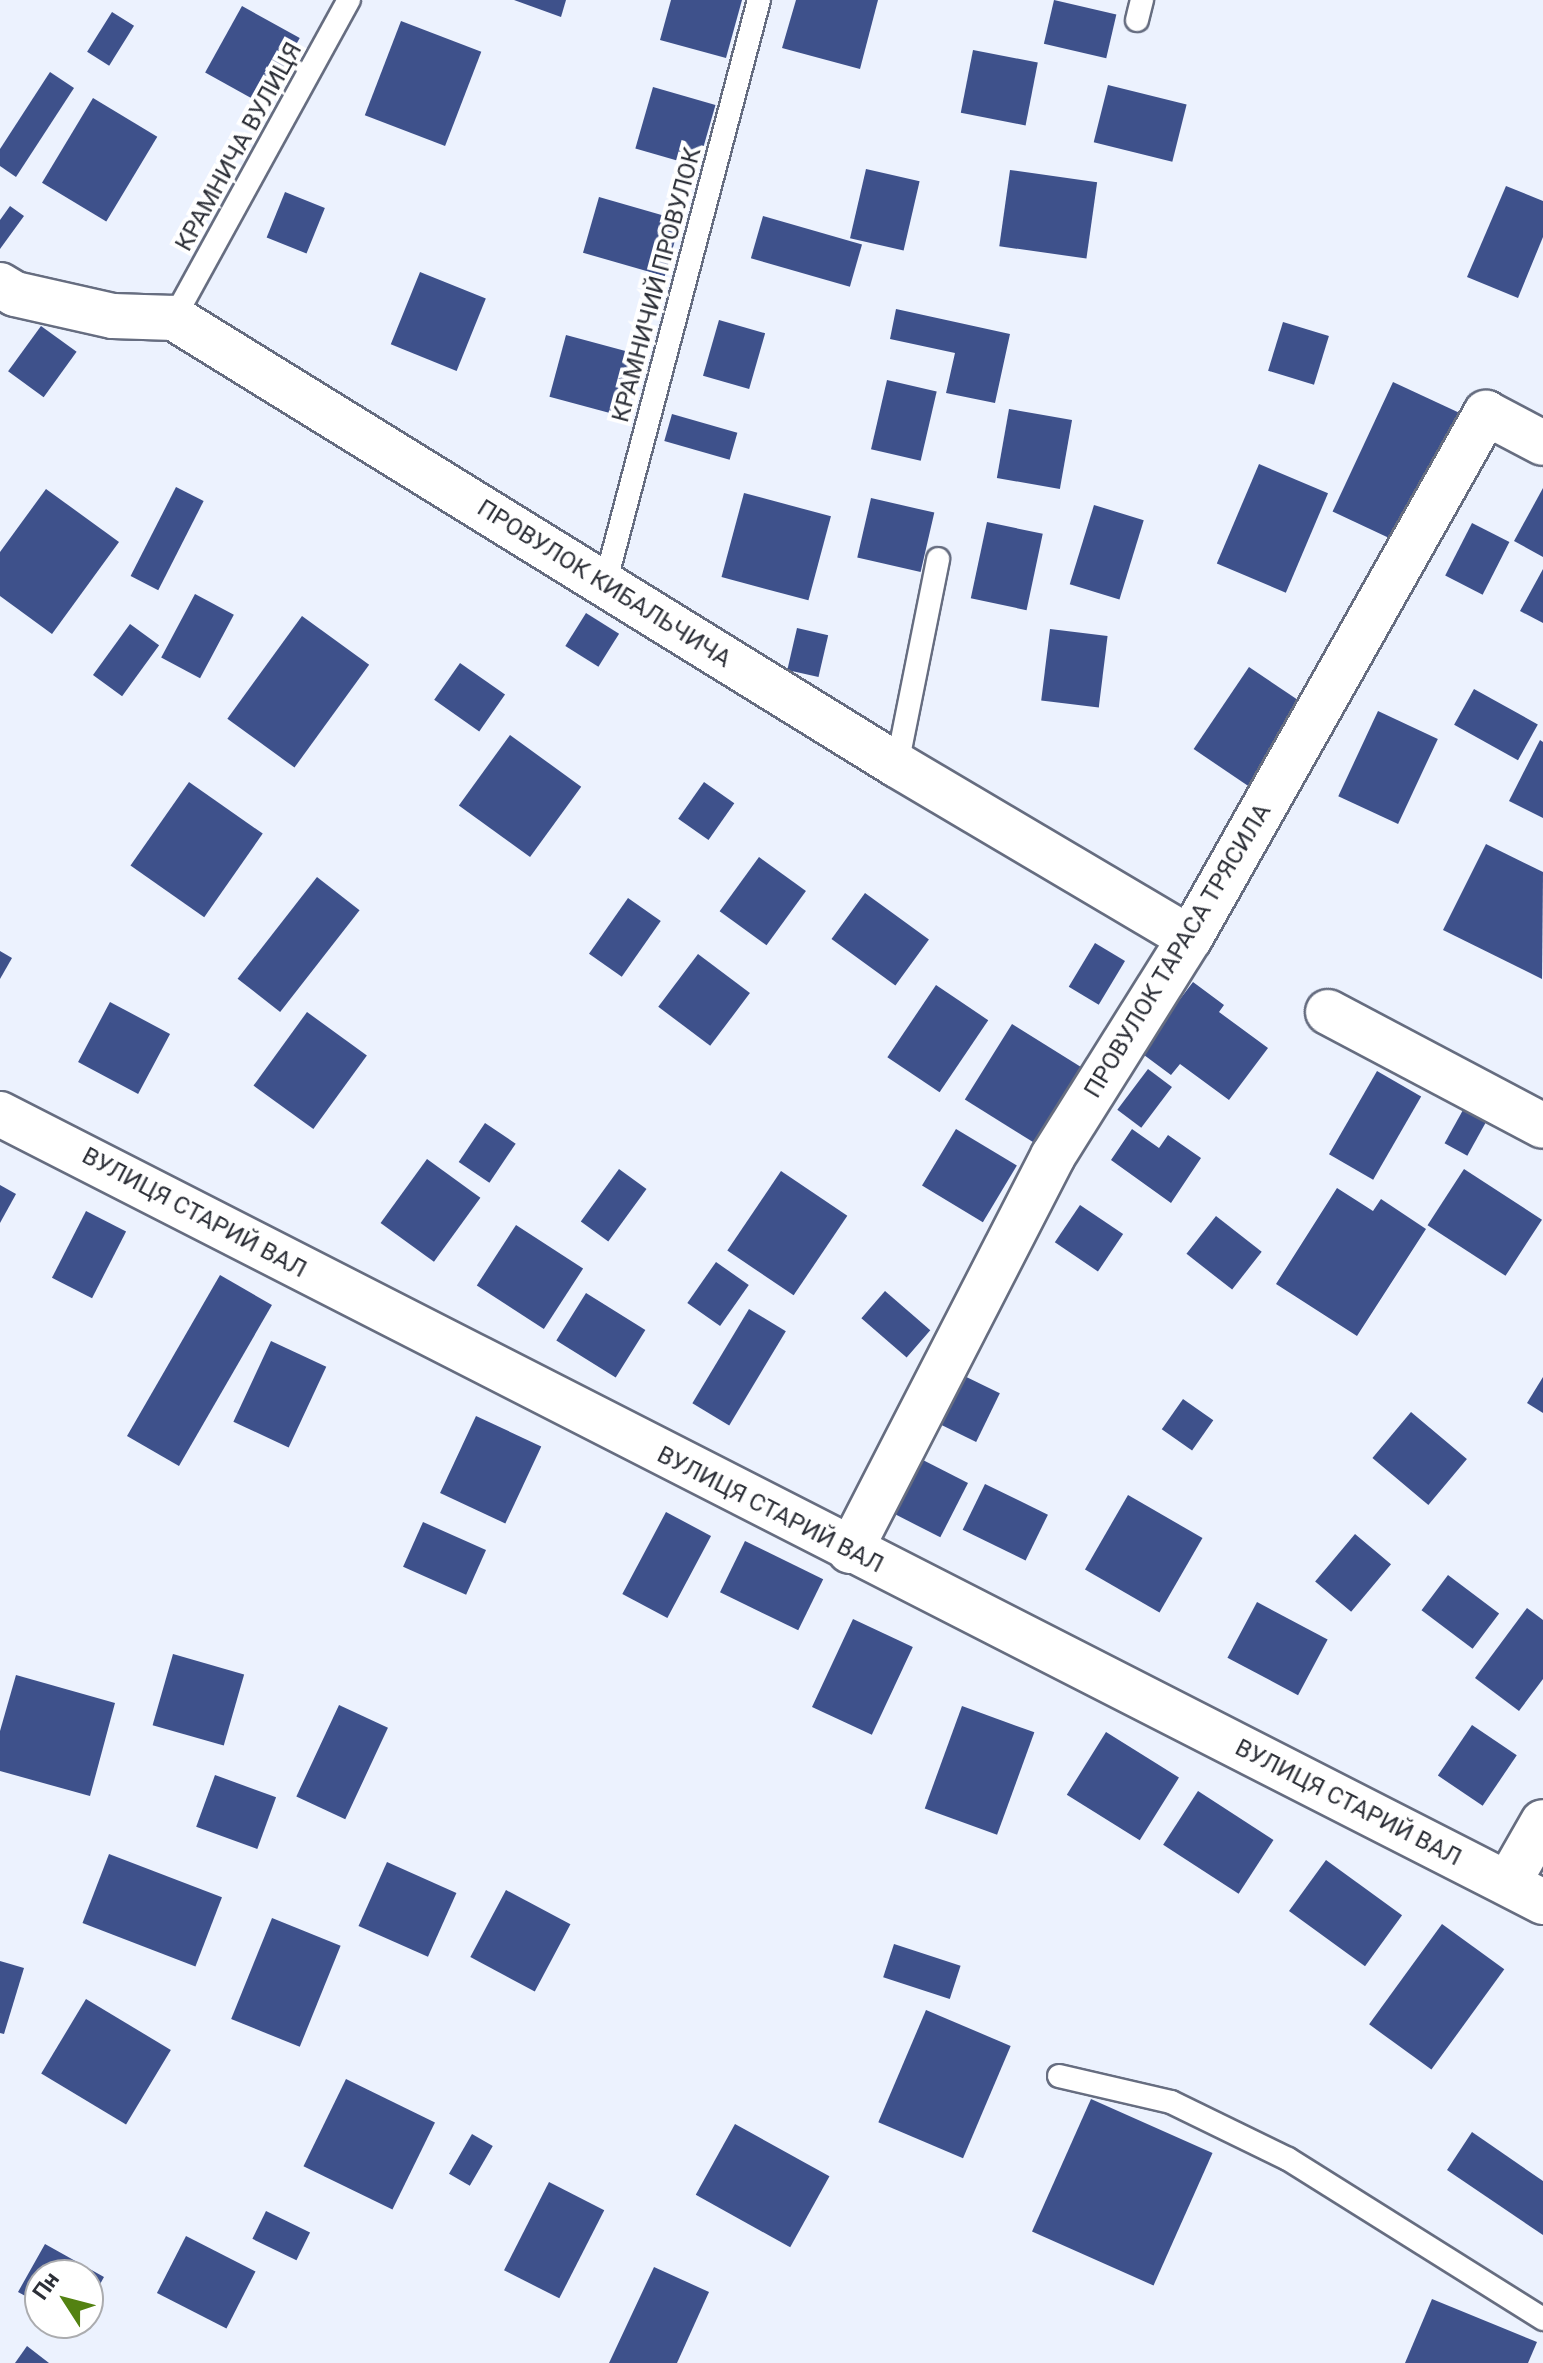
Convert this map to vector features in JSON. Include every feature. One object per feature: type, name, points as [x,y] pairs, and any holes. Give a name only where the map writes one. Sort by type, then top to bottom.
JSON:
[{"type":"street","name":"ПРОВУЛОК КИБАЛЬЧИЧА","points":[[0,285],[15,294],[113,316],[174,318],[897,765],[1190,938]]},
{"type":"street","name":"ПРОВУЛОК ТАРАСА ТРЯСИЛА","points":[[850,1551],[1053,1156],[1190,938],[1486,413],[1543,443]]},
{"type":"street","points":[[1328,1012],[1543,1126]]},
{"type":"street","name":"ВУЛИЦЯ СТАРИЙ ВАЛ","points":[[0,1114],[850,1551],[1525,1893]]},
{"type":"street","points":[[1525,1893],[1543,1822]]},
{"type":"lane","name":"КРАМНИЧА ВУЛИЦЯ","points":[[174,318],[349,0]]},
{"type":"lane","name":"КРАМНИЧИЙ ПРОВУЛОК","points":[[605,584],[759,0]]},
{"type":"lane","points":[[897,765],[938,559]]},
{"type":"lane","points":[[1059,2076],[1171,2102],[1288,2159],[1543,2319]]},
{"type":"building","points":[[514,0],[566,0],[561,17]]},
{"type":"building","points":[[671,0],[742,0],[726,58],[660,40]]},
{"type":"building","points":[[796,0],[878,0],[860,69],[782,48]]},
{"type":"building","points":[[1054,0],[1116,14],[1106,58],[1044,44]]},
{"type":"building","points":[[242,6],[300,38],[263,104],[205,72]]},
{"type":"building","points":[[112,12],[134,26],[109,66],[87,52]]},
{"type":"building","points":[[401,21],[481,52],[445,146],[365,115]]},
{"type":"building","points":[[973,50],[1038,63],[1026,125],[961,113]]},
{"type":"building","points":[[50,72],[74,88],[16,177],[0,166],[0,149]]},
{"type":"building","points":[[1108,85],[1187,105],[1172,162],[1094,142]]},
{"type":"building","points":[[653,87],[715,105],[698,166],[635,149]]},
{"type":"building","points":[[93,98],[157,137],[106,221],[42,183]]},
{"type":"building","points":[[866,169],[920,181],[904,251],[850,238]]},
{"type":"building","points":[[1010,170],[1097,182],[1086,258],[999,246]]},
{"type":"building","points":[[1506,186],[1543,201],[1543,237],[1518,298],[1467,277]]},
{"type":"building","points":[[285,192],[325,208],[307,254],[267,237]]},
{"type":"building","points":[[599,197],[681,220],[665,276],[583,253]]},
{"type":"building","points":[[10,206],[24,216],[0,249],[0,220]]},
{"type":"building","points":[[763,216],[862,244],[850,287],[751,258]]},
{"type":"building","points":[[420,272],[486,299],[457,371],[391,344]]},
{"type":"building","points":[[896,309],[1010,334],[995,403],[946,393],[955,353],[890,339]]},
{"type":"building","points":[[719,320],[765,333],[749,389],[703,376]]},
{"type":"building","points":[[1283,322],[1329,336],[1314,385],[1268,371]]},
{"type":"building","points":[[41,326],[77,352],[44,397],[8,371]]},
{"type":"building","points":[[566,335],[638,354],[622,416],[549,397]]},
{"type":"building","points":[[887,380],[937,391],[921,461],[871,449]]},
{"type":"building","points":[[1393,382],[1459,413],[1399,542],[1333,512]]},
{"type":"building","points":[[1009,409],[1072,420],[1060,489],[997,478]]},
{"type":"building","points":[[672,414],[737,433],[730,460],[664,441]]},
{"type":"building","points":[[1259,464],[1328,493],[1286,593],[1217,563]]},
{"type":"building","points":[[176,487],[204,501],[158,590],[131,576]]},
{"type":"building","points":[[1543,488],[1543,557],[1514,541]]},
{"type":"building","points":[[46,489],[119,542],[52,634],[0,596],[0,552]]},
{"type":"building","points":[[744,493],[831,516],[808,600],[721,577]]},
{"type":"building","points":[[871,498],[934,513],[921,572],[857,557]]},
{"type":"building","points":[[1094,505],[1144,520],[1119,600],[1070,584]]},
{"type":"building","points":[[987,522],[1043,534],[1027,610],[971,598]]},
{"type":"building","points":[[1472,523],[1509,542],[1483,595],[1445,576]]},
{"type":"building","points":[[1543,569],[1543,623],[1520,611]]},
{"type":"building","points":[[195,594],[234,615],[200,678],[161,658]]},
{"type":"building","points":[[586,613],[619,634],[598,667],[565,646]]},
{"type":"building","points":[[302,616],[369,665],[294,768],[227,719]]},
{"type":"building","points":[[130,624],[159,645],[122,696],[93,675]]},
{"type":"building","points":[[797,628],[828,635],[819,677],[787,670]]},
{"type":"building","points":[[1050,629],[1108,636],[1099,708],[1041,700]]},
{"type":"building","points":[[460,663],[505,695],[479,731],[434,700]]},
{"type":"building","points":[[1249,667],[1306,706],[1251,788],[1194,749]]},
{"type":"building","points":[[1474,689],[1538,724],[1518,760],[1454,725]]},
{"type":"building","points":[[1378,711],[1438,739],[1398,824],[1338,796]]},
{"type":"building","points":[[510,735],[581,787],[530,857],[459,805]]},
{"type":"building","points":[[1540,740],[1543,742],[1543,818],[1509,801]]},
{"type":"building","points":[[189,782],[263,834],[204,917],[130,866]]},
{"type":"building","points":[[704,782],[734,803],[708,840],[678,819]]},
{"type":"building","points":[[1486,844],[1543,872],[1542,979],[1443,930]]},
{"type":"building","points":[[759,857],[806,891],[767,945],[720,911]]},
{"type":"building","points":[[317,877],[360,910],[280,1012],[238,979]]},
{"type":"building","points":[[865,893],[929,939],[895,986],[831,939]]},
{"type":"building","points":[[628,898],[661,921],[622,977],[589,954]]},
{"type":"building","points":[[1095,943],[1125,961],[1099,1005],[1069,987]]},
{"type":"building","points":[[0,951],[12,958],[0,979]]},
{"type":"building","points":[[698,954],[750,993],[710,1046],[658,1007]]},
{"type":"building","points":[[1193,982],[1224,1005],[1219,1012],[1268,1048],[1229,1100],[1180,1064],[1171,1075],[1140,1052]]},
{"type":"building","points":[[936,985],[988,1020],[940,1092],[887,1057]]},
{"type":"building","points":[[110,1002],[170,1034],[138,1094],[78,1062]]},
{"type":"building","points":[[307,1012],[367,1055],[313,1129],[254,1086]]},
{"type":"building","points":[[1012,1024],[1086,1070],[1039,1146],[965,1099]]},
{"type":"building","points":[[1148,1069],[1172,1087],[1141,1128],[1117,1110]]},
{"type":"building","points":[[1377,1071],[1421,1096],[1373,1180],[1329,1154]]},
{"type":"building","points":[[1463,1110],[1486,1123],[1467,1156],[1445,1143]]},
{"type":"building","points":[[485,1123],[516,1144],[489,1183],[459,1162]]},
{"type":"building","points":[[956,1129],[1017,1166],[983,1222],[922,1186]]},
{"type":"building","points":[[1132,1129],[1159,1148],[1168,1135],[1201,1158],[1171,1203],[1111,1160]]},
{"type":"building","points":[[427,1159],[480,1198],[434,1262],[381,1223]]},
{"type":"building","points":[[619,1169],[647,1189],[608,1242],[581,1222]]},
{"type":"building","points":[[1464,1169],[1542,1220],[1506,1276],[1428,1225]]},
{"type":"building","points":[[781,1171],[847,1216],[794,1295],[727,1251]]},
{"type":"building","points":[[0,1185],[16,1194],[0,1223]]},
{"type":"building","points":[[1337,1188],[1373,1211],[1381,1199],[1426,1229],[1357,1336],[1276,1284]]},
{"type":"building","points":[[1080,1205],[1123,1234],[1098,1271],[1055,1242]]},
{"type":"building","points":[[86,1211],[126,1231],[92,1298],[52,1278]]},
{"type":"building","points":[[1216,1216],[1262,1252],[1232,1290],[1186,1254]]},
{"type":"building","points":[[516,1225],[583,1269],[544,1329],[477,1285]]},
{"type":"building","points":[[716,1262],[749,1285],[720,1326],[687,1303]]},
{"type":"building","points":[[220,1275],[272,1305],[179,1466],[127,1436]]},
{"type":"building","points":[[885,1291],[930,1330],[907,1358],[861,1318]]},
{"type":"building","points":[[586,1293],[645,1330],[616,1378],[556,1340]]},
{"type":"building","points":[[749,1309],[786,1331],[729,1425],[692,1403]]},
{"type":"building","points":[[271,1341],[326,1367],[289,1447],[233,1422]]},
{"type":"building","points":[[954,1371],[1000,1393],[976,1442],[930,1420]]},
{"type":"building","points":[[1543,1377],[1543,1413],[1527,1403]]},
{"type":"building","points":[[1183,1399],[1213,1420],[1192,1451],[1162,1429]]},
{"type":"building","points":[[1411,1412],[1467,1459],[1428,1505],[1372,1458]]},
{"type":"building","points":[[476,1416],[541,1446],[505,1523],[440,1493]]},
{"type":"building","points":[[919,1458],[968,1483],[940,1537],[891,1512]]},
{"type":"building","points":[[985,1484],[1048,1515],[1026,1561],[963,1530]]},
{"type":"building","points":[[1128,1495],[1202,1538],[1159,1612],[1085,1569]]},
{"type":"building","points":[[666,1512],[711,1536],[667,1618],[622,1594]]},
{"type":"building","points":[[423,1522],[486,1550],[466,1595],[403,1567]]},
{"type":"building","points":[[1355,1534],[1391,1564],[1351,1612],[1315,1581]]},
{"type":"building","points":[[745,1541],[823,1579],[798,1630],[720,1592]]},
{"type":"building","points":[[1448,1575],[1499,1614],[1473,1649],[1422,1610]]},
{"type":"building","points":[[1257,1602],[1328,1640],[1298,1695],[1227,1658]]},
{"type":"building","points":[[1527,1608],[1543,1620],[1543,1679],[1519,1711],[1475,1678]]},
{"type":"building","points":[[853,1619],[913,1647],[872,1735],[812,1707]]},
{"type":"building","points":[[173,1654],[244,1674],[224,1746],[153,1725]]},
{"type":"building","points":[[16,1675],[115,1703],[90,1796],[0,1771],[0,1731]]},
{"type":"building","points":[[339,1705],[388,1728],[345,1819],[296,1797]]},
{"type":"building","points":[[962,1706],[1034,1732],[997,1835],[925,1808]]},
{"type":"building","points":[[1472,1725],[1517,1755],[1483,1806],[1438,1776]]},
{"type":"building","points":[[1106,1732],[1179,1778],[1140,1840],[1067,1795]]},
{"type":"building","points":[[215,1775],[276,1797],[257,1849],[196,1827]]},
{"type":"building","points":[[1198,1791],[1273,1840],[1239,1894],[1163,1845]]},
{"type":"building","points":[[109,1854],[222,1897],[195,1966],[82,1923]]},
{"type":"building","points":[[1326,1860],[1402,1915],[1365,1966],[1289,1911]]},
{"type":"building","points":[[387,1862],[456,1893],[428,1957],[359,1926]]},
{"type":"building","points":[[506,1890],[570,1924],[535,1991],[470,1957]]},
{"type":"building","points":[[272,1918],[341,1946],[300,2047],[231,2019]]},
{"type":"building","points":[[1442,1924],[1504,1969],[1431,2070],[1369,2024]]},
{"type":"building","points":[[894,1944],[961,1966],[950,1999],[883,1977]]},
{"type":"building","points":[[0,1961],[24,1968],[4,2034],[0,2033]]},
{"type":"building","points":[[86,1999],[171,2050],[126,2125],[41,2074]]},
{"type":"building","points":[[926,2010],[1011,2046],[963,2158],[878,2122]]},
{"type":"building","points":[[346,2079],[435,2122],[392,2210],[303,2166]]},
{"type":"building","points":[[1091,2099],[1213,2153],[1154,2286],[1032,2231]]},
{"type":"building","points":[[735,2124],[829,2176],[790,2247],[696,2195]]},
{"type":"building","points":[[1472,2132],[1543,2181],[1543,2235],[1447,2170]]},
{"type":"building","points":[[472,2134],[493,2146],[470,2186],[449,2174]]},
{"type":"building","points":[[549,2182],[604,2210],[559,2298],[504,2270]]},
{"type":"building","points":[[266,2211],[310,2232],[296,2260],[252,2239]]},
{"type":"building","points":[[186,2236],[255,2271],[226,2328],[157,2293]]},
{"type":"building","points":[[45,2244],[72,2259],[37,2259]]},
{"type":"building","points":[[654,2267],[709,2292],[677,2363],[609,2363]]},
{"type":"building","points":[[24,2281],[24,2295],[18,2292]]},
{"type":"building","points":[[1432,2299],[1537,2342],[1528,2363],[1405,2363]]},
{"type":"building","points":[[27,2346],[49,2363],[15,2363]]}]
